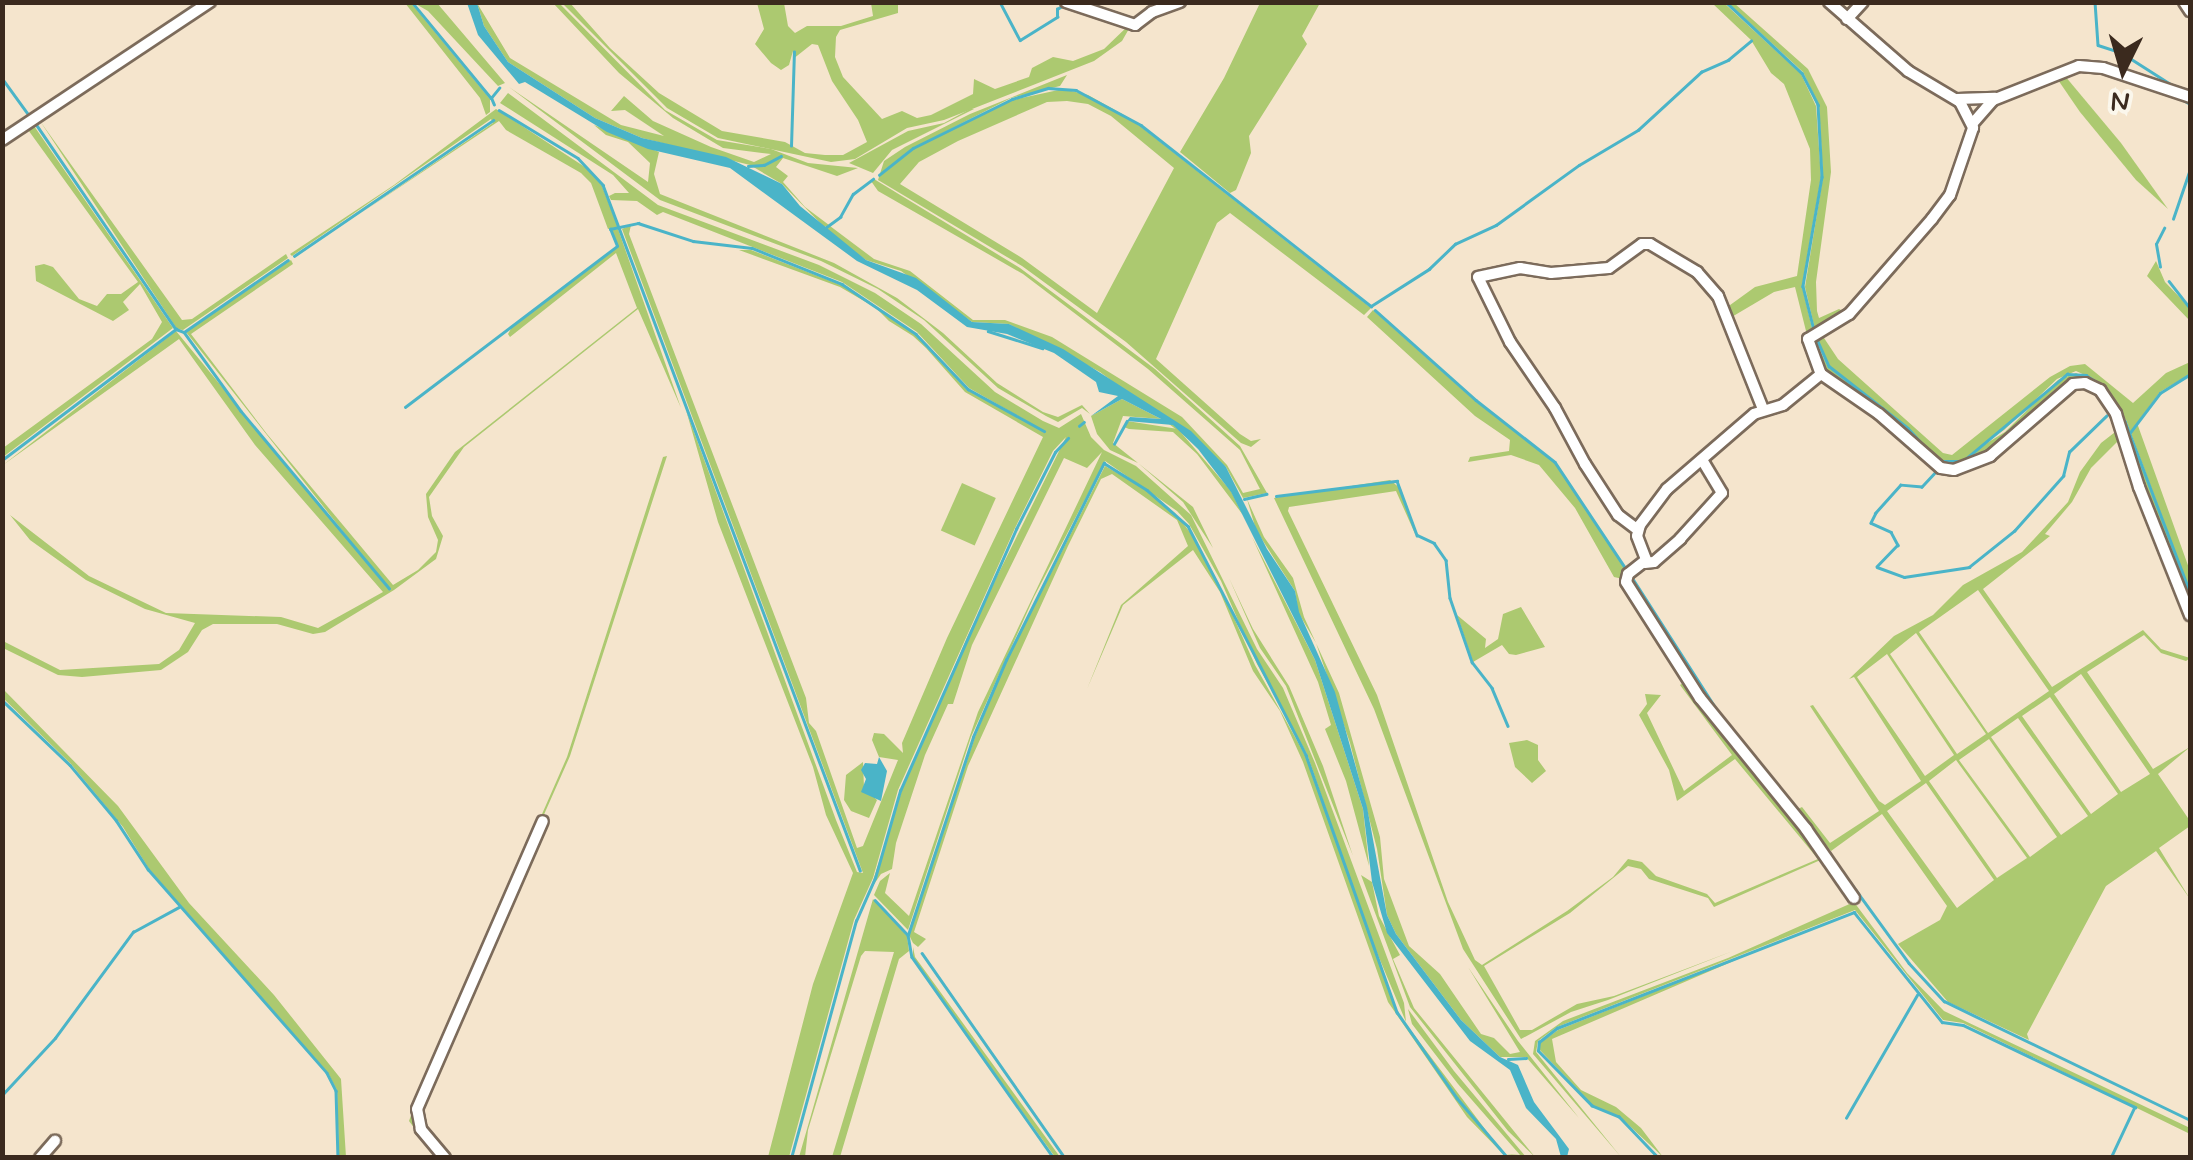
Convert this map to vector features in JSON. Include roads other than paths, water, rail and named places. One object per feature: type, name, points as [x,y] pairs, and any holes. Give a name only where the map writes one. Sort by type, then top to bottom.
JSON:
[{"type":"street","points":[[2,140],[210,2]]},
{"type":"street","points":[[1066,2],[1136,26],[1152,12],[1180,2]]},
{"type":"street","points":[[1829,2],[1908,71],[1955,99],[1968,110],[1973,123]]},
{"type":"street","points":[[1847,19],[1863,2]]},
{"type":"street","points":[[2184,2],[2190,11]]},
{"type":"street","points":[[1955,99],[2001,96],[2079,66],[2103,68],[2190,98]]},
{"type":"street","points":[[2001,96],[1973,123],[1954,186],[1943,206],[1858,304],[1808,343],[1821,374],[1878,414],[1941,468],[1954,470],[1990,456],[2074,384],[2085,383],[2100,390],[2116,414],[2139,488],[2190,614]]},
{"type":"street","points":[[1645,563],[1638,530],[1618,515],[1585,464],[1555,408],[1510,342],[1478,277],[1520,268],[1552,273],[1609,268],[1642,244],[1650,244],[1697,272],[1718,296],[1763,409]]},
{"type":"street","points":[[1638,530],[1667,489],[1763,409],[1783,405],[1821,374]]},
{"type":"street","points":[[1702,460],[1720,497],[1654,562],[1628,574],[1626,582],[1700,698],[1806,829],[1854,898]]},
{"type":"street","points":[[445,1158],[421,1128],[418,1109],[543,821]]},
{"type":"street","points":[[40,1158],[55,1142]]},
{"type":"water","points":[[467,3],[477,3],[484,26],[508,62],[595,118],[642,138],[726,157],[782,184],[800,206],[866,260],[916,278],[972,322],[1009,324],[1063,349],[1191,431],[1226,467],[1267,549],[1295,591],[1299,612],[1335,692],[1367,807],[1387,915],[1396,934],[1461,1020],[1500,1057],[1518,1065],[1534,1102],[1569,1149],[1567,1157],[1561,1157],[1556,1139],[1526,1108],[1510,1070],[1470,1041],[1387,933],[1372,882],[1363,809],[1315,660],[1231,492],[1198,449],[1173,425],[1127,421],[1130,417],[1161,419],[1122,399],[1091,416],[1118,396],[1099,392],[1096,382],[1054,353],[1007,334],[967,327],[917,290],[857,261],[730,168],[648,149],[607,132],[525,82],[519,84],[478,35]]},
{"type":"water","points":[[879,757],[887,771],[881,801],[861,792],[866,779],[861,770],[865,763],[877,764]]},
{"type":"waterway","points":[[412,2],[491,98]]},
{"type":"waterway","points":[[1000,2],[1020,40],[1057,17],[1057,9],[1062,6]]},
{"type":"waterway","points":[[1726,2],[1802,73],[1818,105],[1822,177],[1803,286],[1814,330]]},
{"type":"waterway","points":[[2095,2],[2098,45],[2122,53],[2172,85]]},
{"type":"waterway","points":[[879,175],[913,148],[1012,99],[1048,88],[1076,90],[1141,125],[1371,306],[1429,269],[1455,244],[1496,225],[1579,165],[1638,130],[1701,72],[1728,60],[1751,41]]},
{"type":"waterway","points":[[791,146],[794,52]]},
{"type":"waterway","points":[[2,78],[31,118]]},
{"type":"waterway","points":[[494,105],[491,98],[499,88]]},
{"type":"waterway","points":[[2182,99],[2190,104]]},
{"type":"waterway","points":[[499,110],[578,158],[603,185],[860,870]]},
{"type":"waterway","points":[[294,256],[493,120]]},
{"type":"waterway","points":[[36,124],[175,328]]},
{"type":"waterway","points":[[748,166],[764,165],[781,156]]},
{"type":"waterway","points":[[2173,219],[2190,169]]},
{"type":"waterway","points":[[825,228],[840,217],[853,194],[873,179]]},
{"type":"waterway","points":[[405,407],[617,246],[610,229],[638,223],[693,241],[752,248],[842,284],[916,334],[968,389],[1044,431]]},
{"type":"waterway","points":[[2160,267],[2156,244],[2164,228]]},
{"type":"waterway","points":[[2,460],[176,329],[184,332],[288,260]]},
{"type":"waterway","points":[[2169,281],[2190,308]]},
{"type":"waterway","points":[[1375,310],[1476,400],[1555,462],[1626,569]]},
{"type":"waterway","points":[[988,331],[1042,348]]},
{"type":"waterway","points":[[184,332],[241,411],[389,588]]},
{"type":"waterway","points":[[1816,337],[1829,366],[1908,428],[1928,450]]},
{"type":"waterway","points":[[1941,461],[1963,461],[2067,374],[2086,375],[2101,385]]},
{"type":"waterway","points":[[2129,434],[2160,393],[2190,374]]},
{"type":"waterway","points":[[2106,391],[2125,421],[2190,592]]},
{"type":"waterway","points":[[1937,471],[1922,487],[1901,485],[1876,513],[1871,523],[1891,532],[1898,545],[1877,567],[1904,577],[1969,567],[2014,531],[2063,476],[2069,452],[2106,416]]},
{"type":"waterway","points":[[1114,444],[1127,421]]},
{"type":"waterway","points":[[1079,426],[1084,422]]},
{"type":"waterway","points":[[791,1158],[856,921],[875,878],[900,791],[1016,529],[1055,452],[1068,438]]},
{"type":"waterway","points":[[908,935],[973,737],[1006,660],[1104,463],[1147,490],[1188,526],[1306,755],[1397,1012],[1457,1098],[1508,1158]]},
{"type":"waterway","points":[[1276,496],[1397,481],[1417,535],[1434,543],[1446,560],[1450,598],[1472,662],[1492,688],[1508,726]]},
{"type":"waterway","points":[[1244,499],[1266,494]]},
{"type":"waterway","points":[[1633,579],[1721,716]]},
{"type":"waterway","points":[[2,700],[70,765],[116,820],[148,869],[327,1073],[336,1091],[338,1158]]},
{"type":"waterway","points":[[1729,727],[1778,786]]},
{"type":"waterway","points":[[1816,835],[1909,963],[1944,1001],[2190,1120]]},
{"type":"waterway","points":[[875,900],[908,935],[912,957],[1054,1158]]},
{"type":"waterway","points":[[2,1095],[55,1038],[133,932],[179,907]]},
{"type":"waterway","points":[[1658,1158],[1619,1117],[1592,1106],[1538,1051],[1539,1042],[1557,1028],[1854,912],[1942,1022],[1963,1025],[2135,1107],[2111,1158]]},
{"type":"waterway","points":[[922,953],[1065,1158]]},
{"type":"waterway","points":[[1846,1118],[1917,995]]},
{"type":"waterway","points":[[1508,1059],[1526,1058]]}]
